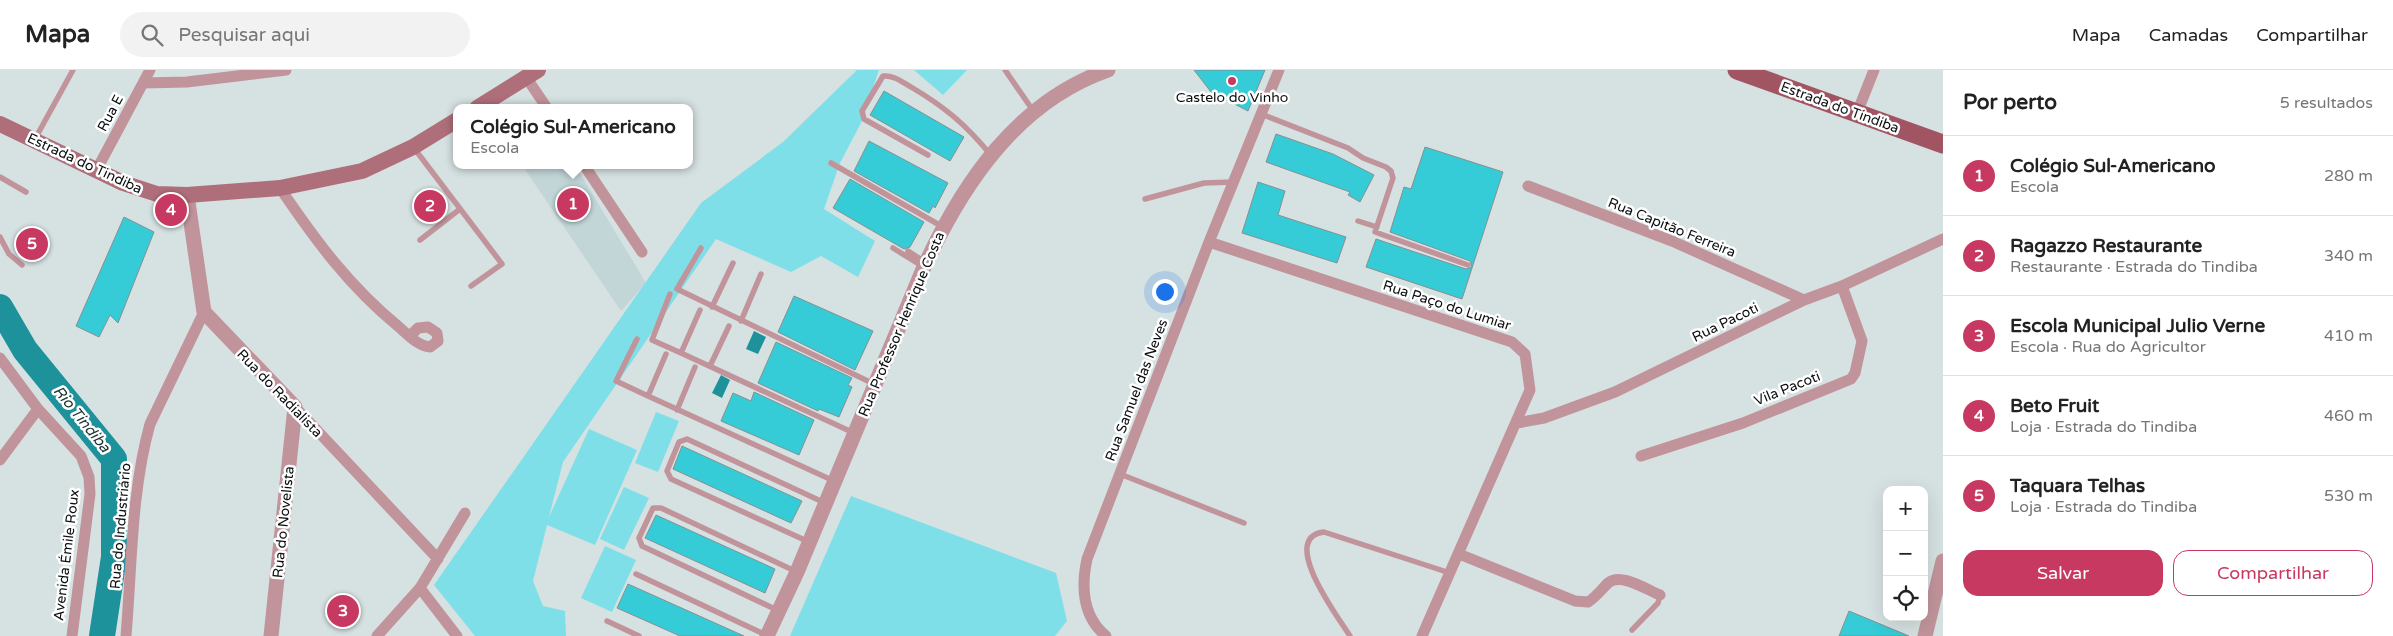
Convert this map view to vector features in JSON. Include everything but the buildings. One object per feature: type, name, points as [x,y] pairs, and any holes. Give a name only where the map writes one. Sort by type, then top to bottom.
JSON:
[{"type":"main road","name":"Estrada do Tindiba","points":[[1737,70],[1943,144]]},
{"type":"main road","points":[[483,104],[532,74]]},
{"type":"main road","name":"Estrada do Tindiba","points":[[0,124],[96,171],[149,192],[187,195],[280,188],[362,171],[413,147],[453,122]]},
{"type":"street","name":"Rua E","points":[[96,171],[150,70]]},
{"type":"street","points":[[144,83],[187,82],[286,70]]},
{"type":"street","name":"Rua Professor Henrique Costa","points":[[767,636],[797,572],[925,265],[943,227],[968,185],[990,154],[1034,112],[1070,86],[1108,70]]},
{"type":"street","name":"Rua Samuel das Neves","points":[[1106,636],[1090,617],[1084,598],[1083,578],[1087,559],[1209,242],[1278,70]]},
{"type":"street","points":[[1857,112],[1874,70]]},
{"type":"street","points":[[532,74],[545,104]]},
{"type":"street","points":[[587,169],[642,252]]},
{"type":"street","name":"Rua Capitão Ferreira","points":[[1528,186],[1672,241],[1804,300]]},
{"type":"street","points":[[280,188],[319,245],[344,276],[372,304],[410,336]]},
{"type":"street","points":[[187,195],[204,312]]},
{"type":"street","name":"Rua Pacoti","points":[[1517,423],[1544,418],[1615,392],[1804,300],[1842,286],[1943,238]]},
{"type":"street","name":"Rua Paço do Lumiar","points":[[1209,242],[1512,342],[1525,354],[1530,390],[1422,636]]},
{"type":"street","name":"Vila Pacoti","points":[[1641,456],[1743,423],[1851,379],[1856,373],[1862,341],[1842,286]]},
{"type":"street","name":"Rua do Radialista","points":[[204,312],[438,559]]},
{"type":"street","name":"Rua do Industriário","points":[[126,636],[138,472],[145,442],[150,424],[204,312]]},
{"type":"street","name":"Avenida Émile Roux","points":[[0,358],[38,409],[81,456],[89,477],[90,494],[72,636]]},
{"type":"street","name":"Rua do Novelista","points":[[271,636],[295,407]]},
{"type":"street","points":[[0,460],[38,409]]},
{"type":"street","points":[[376,636],[420,588],[465,513]]},
{"type":"street","points":[[1459,554],[1575,601],[1588,602],[1610,581],[1616,579],[1625,580],[1660,595]]},
{"type":"street","points":[[1925,636],[1943,561]]},
{"type":"street","points":[[420,588],[457,636]]},
{"type":"lane","points":[[34,140],[73,70]]},
{"type":"lane","points":[[1005,70],[1034,112]]},
{"type":"lane","points":[[928,155],[864,119],[862,111],[883,76],[893,76],[941,104],[975,136],[990,154]]},
{"type":"lane","points":[[1261,114],[1348,148],[1354,154],[1391,171],[1394,178],[1375,232],[1468,265]]},
{"type":"lane","points":[[413,147],[502,264],[471,286]]},
{"type":"lane","points":[[831,162],[943,227]]},
{"type":"lane","points":[[0,177],[26,192]]},
{"type":"lane","points":[[1145,199],[1204,183],[1233,182]]},
{"type":"lane","points":[[420,240],[460,209]]},
{"type":"lane","points":[[1358,221],[1377,227]]},
{"type":"lane","points":[[0,237],[9,254],[22,265]]},
{"type":"lane","points":[[701,248],[677,289],[874,384]]},
{"type":"lane","points":[[893,248],[925,265]]},
{"type":"lane","points":[[908,251],[925,265]]},
{"type":"lane","points":[[712,307],[733,263]]},
{"type":"lane","points":[[742,320],[761,274]]},
{"type":"lane","points":[[670,294],[652,340],[854,434]]},
{"type":"lane","points":[[681,353],[700,310]]},
{"type":"lane","points":[[710,366],[729,326]]},
{"type":"lane","points":[[637,339],[616,381],[834,481]]},
{"type":"lane","points":[[648,396],[666,354]]},
{"type":"lane","points":[[677,410],[695,367]]},
{"type":"lane","points":[[809,542],[671,478],[666,471],[679,442],[687,439],[825,503]]},
{"type":"lane","points":[[1120,474],[1244,523]]},
{"type":"lane","points":[[779,611],[642,546],[639,538],[653,508],[661,508],[797,572]]},
{"type":"lane","points":[[1350,636],[1308,565],[1306,546],[1309,537],[1315,533],[1324,532],[1450,573]]},
{"type":"lane","points":[[636,574],[767,636]]},
{"type":"lane","points":[[1632,630],[1658,602],[1660,595]]},
{"type":"lane","points":[[608,621],[639,636]]},
{"type":"shaded area","points":[[857,70],[879,70],[861,123],[840,163],[824,209],[875,241],[858,277],[821,256],[791,272],[716,239],[563,462],[549,517],[589,429],[637,450],[595,545],[547,525],[533,581],[543,606],[565,611],[566,636],[475,636],[434,585],[701,203],[783,142]]},
{"type":"shaded area","points":[[914,70],[967,70],[943,95]]},
{"type":"shaded area","points":[[525,169],[577,169],[646,283],[621,311]]},
{"type":"shaded area","points":[[754,331],[766,337],[758,354],[746,349]]},
{"type":"shaded area","points":[[721,375],[730,380],[722,398],[712,393]]},
{"type":"shaded area","points":[[656,412],[679,421],[658,472],[635,463]]},
{"type":"shaded area","points":[[624,487],[649,498],[624,550],[600,539]]},
{"type":"shaded area","points":[[851,496],[1056,573],[1067,621],[1055,636],[790,636]]},
{"type":"shaded area","points":[[605,546],[636,560],[612,612],[581,598]]},
{"type":"waterway","name":"Rio Tindiba","points":[[0,307],[25,350],[114,459],[114,557],[102,636]]},
{"type":"place","name":"Castelo do Vinho","points":[[1232,81]]},
{"type":"place","name":"Colégio Sul-Americano","points":[[573,204]]},
{"type":"place","name":"Ragazzo Restaurante","points":[[430,206]]},
{"type":"place","name":"Beto Fruit","points":[[171,210]]},
{"type":"place","name":"Taquara Telhas","points":[[32,244]]},
{"type":"place","name":"Escola Municipal Julio Verne","points":[[343,611]]}]
